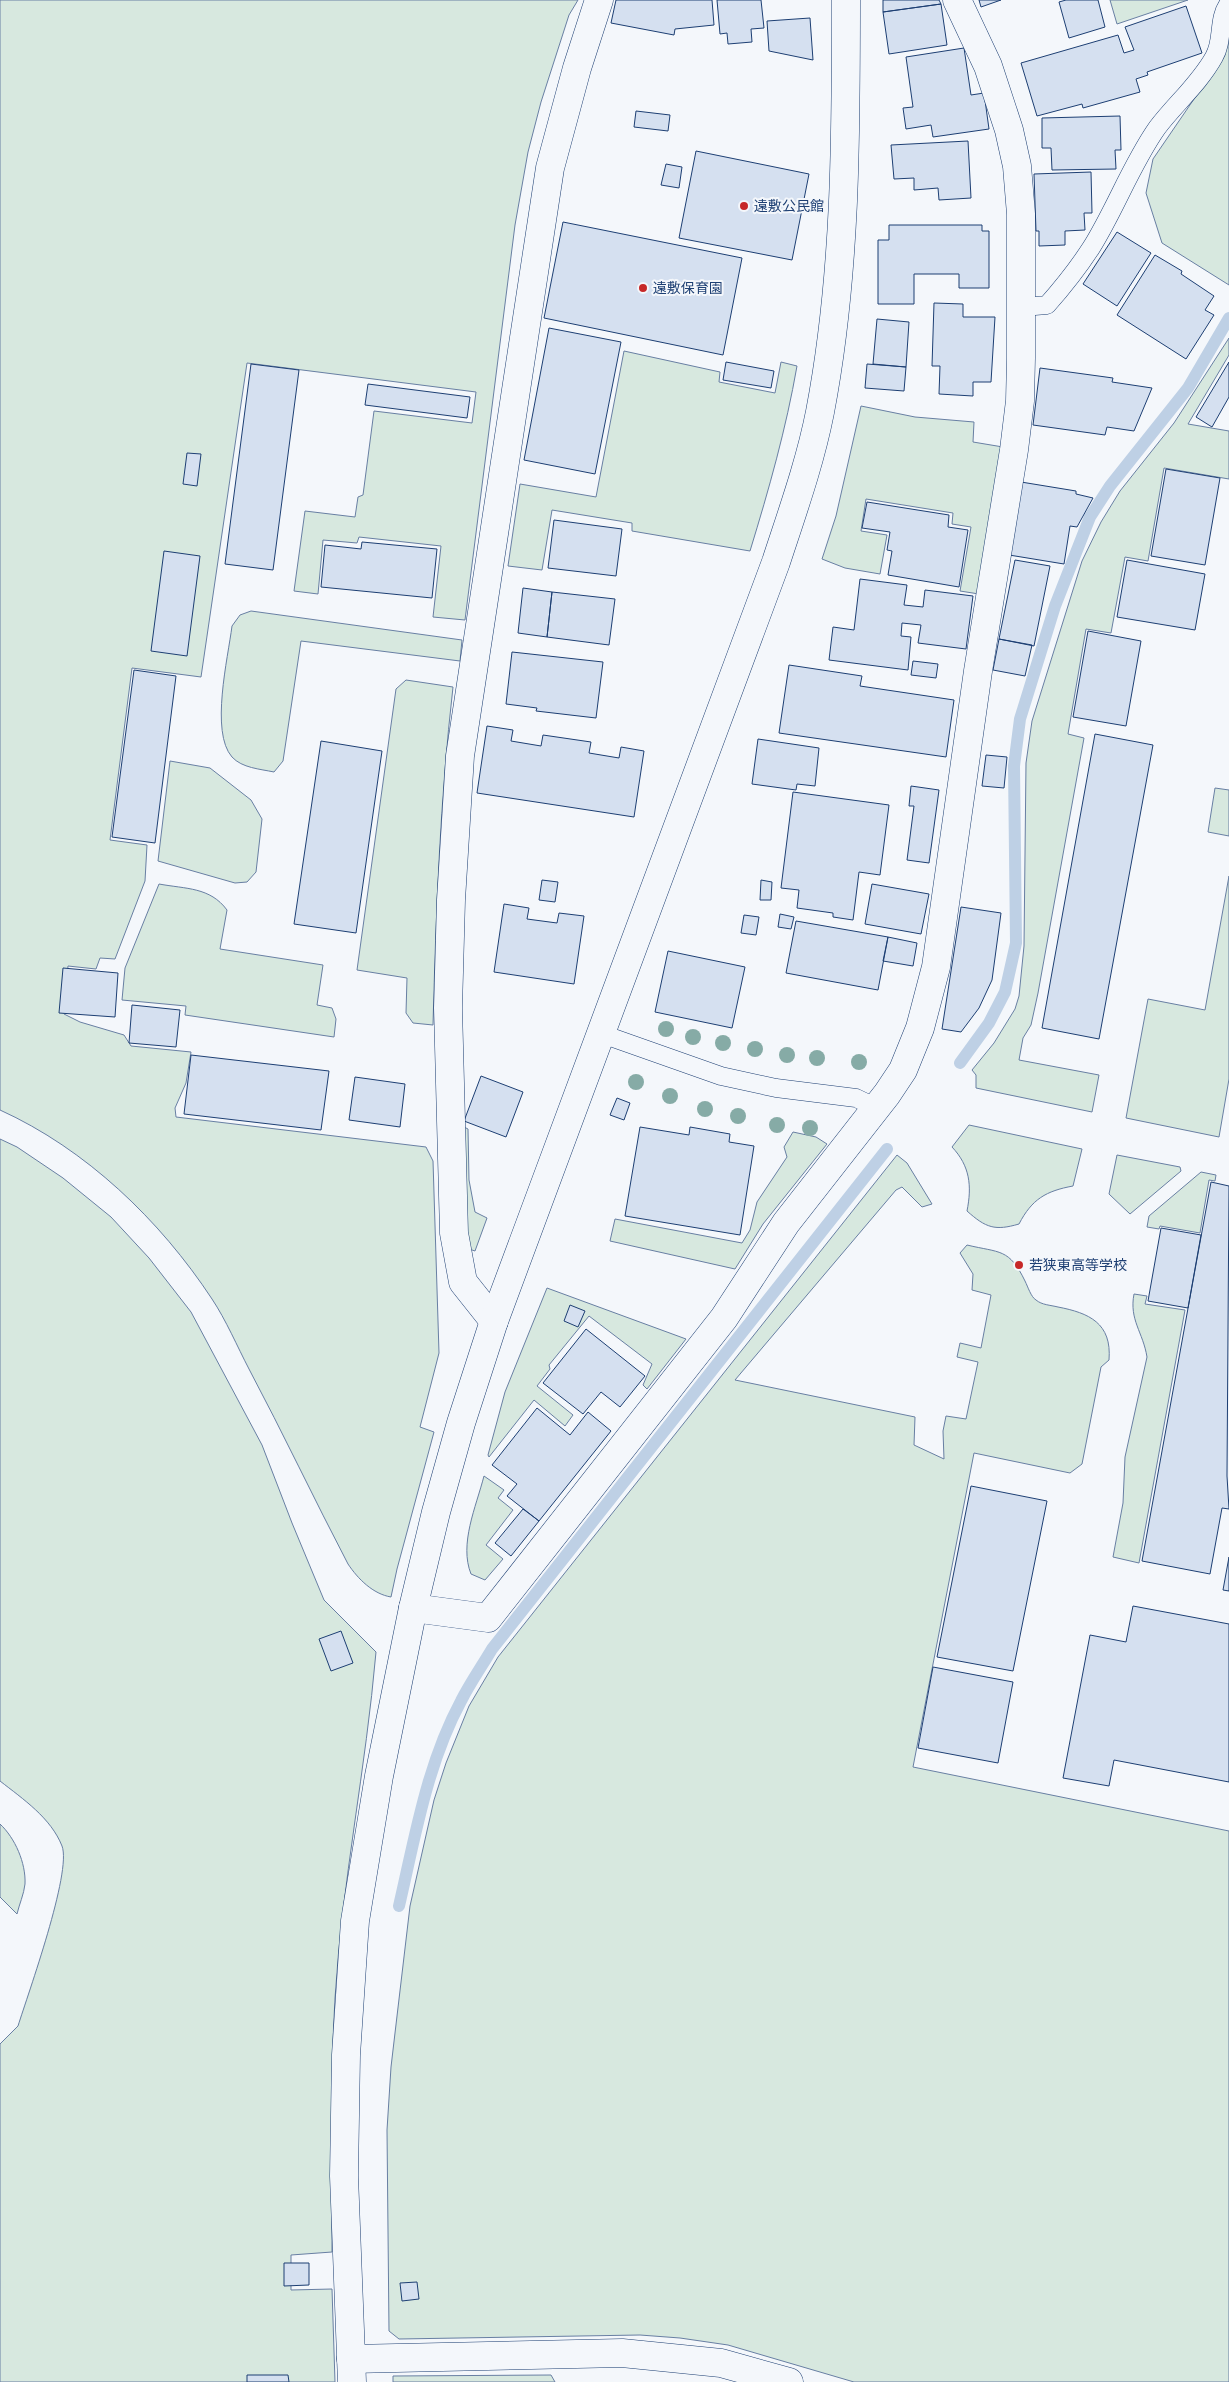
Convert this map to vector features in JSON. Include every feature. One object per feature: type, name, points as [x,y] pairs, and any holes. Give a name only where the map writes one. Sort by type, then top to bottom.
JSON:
[{"type":"street","points":[[494,1321],[463,1282],[454,1233],[448,1008],[451,900],[460,756],[550,168],[577,68],[600,0]]},
{"type":"street","points":[[789,2382],[721,2363],[622,2353],[352,2370],[346,2247],[346,2055],[355,1921],[381,1767],[413,1608],[436,1512],[461,1423],[494,1321],[776,562],[800,486],[819,414],[831,343],[840,269],[846,140],[846,0]]},
{"type":"street","points":[[413,1608],[488,1618],[724,1318],[786,1223],[877,1108],[903,1070],[920,1028],[936,967],[978,671],[1014,450],[1020,401],[1021,214],[1017,166],[1009,130],[988,66],[957,0]]},
{"type":"lane","points":[[1022,307],[1047,305],[1063,287],[1091,247],[1158,128],[1189,92],[1215,56],[1221,40],[1222,17],[1229,4]]},
{"type":"lane","points":[[602,1034],[721,1076],[776,1088],[856,1098],[877,1108]]},
{"type":"shaded area","points":[[0,0],[578,0],[569,15],[541,102],[528,152],[515,225],[465,620],[433,617],[441,546],[359,537],[357,543],[323,540],[318,594],[294,591],[305,511],[355,517],[358,497],[363,495],[374,411],[472,423],[476,392],[247,363],[201,677],[132,668],[110,840],[147,845],[145,881],[115,959],[100,958],[96,969],[68,966],[64,1014],[80,1022],[124,1035],[131,1046],[191,1052],[186,1083],[175,1108],[176,1117],[426,1147],[433,1161],[439,1353],[420,1427],[434,1432],[391,1597],[378,1593],[366,1585],[348,1564],[222,1316],[212,1299],[169,1242],[145,1215],[91,1166],[32,1126],[0,1110]]},
{"type":"shaded area","points":[[1110,0],[1188,0],[1117,24]]},
{"type":"shaded area","points":[[1229,26],[1229,285],[1162,243],[1146,193],[1153,159],[1220,61]]},
{"type":"shaded area","points":[[1229,338],[1229,355],[1188,424],[1229,431],[1229,479],[1164,468],[1148,561],[1125,557],[1111,633],[1086,629],[1068,734],[1084,738],[1038,993],[1031,1025],[1023,1038],[1019,1060],[1099,1075],[1092,1112],[976,1088],[976,1075],[972,1070],[994,1043],[1015,1009],[1019,996],[1024,946],[1026,763],[1032,721],[1082,561],[1101,522],[1120,491],[1174,423]]},
{"type":"shaded area","points":[[624,351],[720,372],[719,382],[775,393],[781,362],[797,366],[788,413],[750,551],[632,531],[632,523],[552,510],[542,570],[508,566],[520,484],[596,497]]},
{"type":"shaded area","points":[[861,406],[915,417],[974,422],[973,442],[1003,447],[979,594],[960,591],[971,527],[952,524],[953,513],[866,499],[861,531],[887,535],[880,574],[845,568],[822,559],[836,516]]},
{"type":"shaded area","points":[[251,611],[462,640],[460,661],[301,641],[283,761],[274,772],[252,768],[241,764],[232,757],[226,746],[222,730],[221,713],[224,675],[232,626],[240,615]]},
{"type":"shaded area","points":[[406,680],[453,687],[439,856],[433,1025],[413,1023],[406,1013],[407,978],[357,970],[396,689]]},
{"type":"shaded area","points":[[170,761],[210,768],[251,800],[262,819],[256,872],[247,882],[235,883],[158,861]]},
{"type":"shaded area","points":[[1215,788],[1229,790],[1229,836],[1208,832]]},
{"type":"shaded area","points":[[1229,876],[1229,1079],[1219,1137],[1126,1118],[1148,999],[1205,1010]]},
{"type":"shaded area","points":[[159,884],[197,890],[220,902],[227,910],[220,949],[323,965],[317,1005],[332,1008],[336,1019],[334,1037],[185,1015],[186,1006],[122,1000],[125,968]]},
{"type":"shaded area","points":[[969,1125],[1082,1149],[1073,1186],[1047,1194],[1035,1202],[1019,1224],[997,1227],[985,1224],[967,1211],[968,1177],[963,1162],[952,1147]]},
{"type":"shaded area","points":[[464,1127],[468,1129],[469,1180],[475,1212],[487,1218],[475,1251],[469,1249],[467,1234]]},
{"type":"shaded area","points":[[793,1132],[816,1137],[827,1144],[763,1224],[735,1269],[610,1241],[615,1219],[742,1243],[750,1230],[757,1202],[787,1157],[784,1147]]},
{"type":"shaded area","points":[[0,1139],[17,1147],[63,1178],[111,1217],[149,1258],[191,1312],[262,1445],[324,1600],[376,1652],[338,1955],[333,2030],[332,2252],[291,2255],[291,2290],[332,2289],[335,2382],[0,2382],[0,2044],[18,2026],[48,1934],[61,1881],[63,1860],[62,1846],[44,1818],[0,1781]]},
{"type":"shaded area","name":"若狭東高等学校","points":[[897,1155],[907,1163],[932,1204],[922,1207],[902,1187],[896,1190],[735,1380],[915,1417],[914,1445],[944,1459],[943,1431],[946,1416],[966,1419],[978,1362],[957,1357],[960,1343],[981,1348],[991,1295],[972,1290],[973,1274],[960,1253],[967,1245],[996,1251],[1008,1257],[1019,1270],[1034,1299],[1043,1304],[1069,1309],[1089,1317],[1096,1322],[1107,1337],[1109,1360],[1101,1367],[1082,1464],[1070,1473],[974,1453],[913,1767],[1229,1831],[1229,2382],[854,2382],[728,2345],[680,2338],[640,2335],[399,2339],[389,2331],[387,2130],[391,2067],[410,1906],[434,1800],[446,1763],[469,1706],[498,1657]]},
{"type":"shaded area","points":[[1117,1155],[1180,1167],[1181,1171],[1130,1214],[1109,1194]]},
{"type":"shaded area","points":[[1201,1172],[1216,1175],[1215,1181],[1209,1180],[1200,1233],[1160,1226],[1159,1229],[1147,1227],[1149,1216]]},
{"type":"shaded area","points":[[547,1288],[686,1339],[647,1389],[643,1385],[652,1364],[589,1316],[549,1365],[550,1369],[537,1386],[573,1415],[565,1426],[534,1400],[489,1457],[505,1392]]},
{"type":"shaded area","points":[[1134,1294],[1147,1296],[1145,1304],[1185,1310],[1139,1563],[1113,1557],[1123,1503],[1125,1457],[1147,1357],[1133,1311]]},
{"type":"shaded area","points":[[484,1476],[504,1490],[498,1498],[513,1510],[486,1545],[503,1559],[485,1580],[471,1574],[467,1550],[470,1525]]},
{"type":"shaded area","points":[[0,1824],[15,1844],[24,1868],[24,1892],[17,1914],[0,1897]]},
{"type":"shaded area","points":[[551,2375],[555,2382],[393,2382],[393,2376]]},
{"type":"building","points":[[616,0],[712,0],[714,25],[675,29],[674,35],[611,23]]},
{"type":"building","points":[[717,0],[761,0],[764,28],[751,29],[752,42],[728,44],[727,33],[720,34]]},
{"type":"building","points":[[883,0],[939,0],[941,4],[883,12]]},
{"type":"building","points":[[979,0],[1001,0],[981,7]]},
{"type":"building","points":[[1066,0],[1098,0],[1105,27],[1069,38],[1059,2]]},
{"type":"building","points":[[941,4],[947,45],[889,54],[883,12]]},
{"type":"building","points":[[1186,6],[1202,53],[1147,72],[1148,75],[1136,79],[1140,92],[1083,108],[1082,104],[1037,116],[1021,63],[1118,35],[1124,53],[1134,50],[1125,27]]},
{"type":"building","points":[[810,18],[813,60],[769,51],[767,21]]},
{"type":"building","points":[[964,48],[971,95],[984,93],[989,129],[933,137],[931,125],[906,129],[903,108],[913,107],[906,57]]},
{"type":"building","points":[[636,111],[670,115],[668,131],[634,127]]},
{"type":"building","points":[[1120,116],[1121,150],[1115,150],[1116,169],[1052,170],[1051,148],[1042,148],[1042,118]]},
{"type":"building","points":[[968,141],[971,198],[939,200],[938,188],[914,190],[914,178],[894,179],[891,145]]},
{"type":"building","name":"遠敷公民館","points":[[696,151],[809,174],[792,260],[679,238]]},
{"type":"building","points":[[666,164],[682,167],[679,188],[661,185]]},
{"type":"building","points":[[1091,172],[1092,213],[1084,213],[1085,230],[1065,231],[1065,245],[1039,246],[1039,231],[1036,231],[1034,174]]},
{"type":"building","name":"遠敷保育園","points":[[563,222],[742,258],[723,355],[544,318]]},
{"type":"building","points":[[889,225],[982,225],[982,231],[989,231],[989,288],[959,288],[959,274],[914,274],[914,304],[878,304],[878,240],[889,240]]},
{"type":"building","points":[[1117,232],[1151,253],[1117,306],[1083,284]]},
{"type":"building","points":[[1155,255],[1182,271],[1181,274],[1214,296],[1205,310],[1214,315],[1186,359],[1117,315]]},
{"type":"building","points":[[934,303],[963,304],[963,317],[995,317],[991,382],[973,382],[973,396],[939,394],[940,366],[932,366]]},
{"type":"building","points":[[877,319],[909,322],[906,367],[873,364]]},
{"type":"building","points":[[549,328],[621,342],[595,474],[524,460]]},
{"type":"building","points":[[726,362],[774,371],[771,388],[723,380]]},
{"type":"building","points":[[1229,362],[1229,397],[1212,427],[1196,417]]},
{"type":"building","points":[[251,364],[299,370],[273,570],[225,564]]},
{"type":"building","points":[[867,364],[906,367],[904,391],[865,388]]},
{"type":"building","points":[[1040,368],[1113,378],[1112,382],[1152,388],[1134,431],[1107,427],[1105,435],[1033,425]]},
{"type":"building","points":[[368,384],[470,397],[467,418],[365,405]]},
{"type":"building","points":[[187,453],[201,454],[197,486],[183,484]]},
{"type":"building","points":[[1166,469],[1220,478],[1205,565],[1151,556]]},
{"type":"building","points":[[1021,482],[1076,491],[1076,494],[1093,498],[1077,527],[1070,526],[1064,564],[1009,555]]},
{"type":"building","points":[[867,502],[949,515],[948,527],[968,530],[959,587],[888,575],[892,551],[887,550],[890,532],[862,528]]},
{"type":"building","points":[[554,520],[622,529],[616,576],[548,568]]},
{"type":"building","points":[[362,542],[437,549],[432,598],[321,587],[325,545],[361,549]]},
{"type":"building","points":[[164,551],[200,556],[187,656],[151,651]]},
{"type":"building","points":[[1015,560],[1050,566],[1034,646],[999,639]]},
{"type":"building","points":[[1127,560],[1205,574],[1195,630],[1117,617]]},
{"type":"building","points":[[860,579],[907,585],[904,605],[923,607],[925,590],[973,596],[966,649],[918,643],[921,625],[902,623],[901,636],[911,637],[908,670],[829,660],[833,627],[854,630]]},
{"type":"building","points":[[523,588],[552,592],[547,637],[518,633]]},
{"type":"building","points":[[552,592],[615,599],[609,645],[547,637]]},
{"type":"building","points":[[1088,631],[1141,641],[1126,726],[1073,717]]},
{"type":"building","points":[[999,639],[1032,645],[1025,676],[993,670]]},
{"type":"building","points":[[512,652],[603,662],[596,718],[536,711],[537,708],[506,704]]},
{"type":"building","points":[[913,661],[938,664],[936,678],[911,675]]},
{"type":"building","points":[[789,665],[862,676],[860,686],[954,700],[946,757],[779,733]]},
{"type":"building","points":[[134,670],[176,676],[155,843],[112,837]]},
{"type":"building","points":[[487,726],[513,730],[511,741],[541,746],[543,735],[591,742],[589,753],[619,758],[621,747],[644,751],[634,817],[477,793]]},
{"type":"building","points":[[1095,734],[1153,745],[1099,1039],[1042,1028]]},
{"type":"building","points":[[758,739],[819,748],[815,786],[797,784],[796,790],[752,784]]},
{"type":"building","points":[[321,741],[382,751],[356,933],[294,924]]},
{"type":"building","points":[[986,755],[1007,757],[1004,788],[982,786]]},
{"type":"building","points":[[911,786],[939,790],[929,863],[907,860],[914,806],[909,806]]},
{"type":"building","points":[[793,792],[889,805],[880,875],[859,872],[853,920],[833,917],[833,913],[797,908],[799,890],[781,888]]},
{"type":"building","points":[[542,880],[558,882],[555,902],[539,900]]},
{"type":"building","points":[[761,880],[772,882],[771,900],[760,900]]},
{"type":"building","points":[[872,884],[929,894],[921,934],[865,924]]},
{"type":"building","points":[[504,904],[529,908],[527,919],[557,923],[559,913],[584,916],[574,984],[494,972]]},
{"type":"building","points":[[961,907],[1001,913],[992,980],[979,1008],[961,1032],[942,1029]]},
{"type":"building","points":[[780,914],[794,917],[791,929],[778,927]]},
{"type":"building","points":[[744,915],[759,917],[756,935],[741,933]]},
{"type":"building","points":[[796,921],[888,937],[878,990],[786,973]]},
{"type":"building","points":[[888,937],[917,943],[913,966],[883,961]]},
{"type":"building","points":[[668,951],[745,967],[732,1028],[655,1012]]},
{"type":"building","points":[[63,968],[118,973],[115,1017],[59,1013]]},
{"type":"building","points":[[132,1005],[180,1010],[176,1047],[129,1043]]},
{"type":"building","points":[[191,1055],[329,1071],[321,1130],[184,1114]]},
{"type":"building","points":[[481,1076],[523,1092],[506,1137],[464,1121]]},
{"type":"building","points":[[355,1077],[405,1084],[400,1127],[349,1120]]},
{"type":"building","points":[[617,1098],[630,1103],[624,1120],[610,1115]]},
{"type":"building","points":[[640,1127],[689,1135],[690,1127],[730,1134],[729,1142],[754,1146],[740,1235],[625,1216]]},
{"type":"building","points":[[1211,1182],[1229,1186],[1227,1476],[1229,1509],[1222,1508],[1210,1574],[1142,1561]]},
{"type":"building","points":[[1161,1228],[1201,1235],[1188,1308],[1148,1301]]},
{"type":"building","points":[[570,1305],[585,1311],[578,1327],[564,1321]]},
{"type":"building","points":[[586,1329],[645,1376],[620,1407],[601,1392],[583,1414],[543,1383]]},
{"type":"building","points":[[537,1408],[570,1435],[588,1412],[611,1431],[539,1521],[507,1496],[517,1484],[492,1465]]},
{"type":"building","points":[[971,1486],[1047,1501],[1013,1671],[937,1657]]},
{"type":"building","points":[[523,1509],[539,1521],[511,1556],[495,1543]]},
{"type":"building","points":[[1229,1557],[1229,1591],[1223,1590]]},
{"type":"building","points":[[1133,1606],[1229,1624],[1229,1782],[1114,1760],[1109,1786],[1063,1778],[1090,1635],[1126,1642]]},
{"type":"building","points":[[341,1631],[353,1663],[331,1671],[319,1639]]},
{"type":"building","points":[[933,1667],[1013,1682],[998,1763],[918,1748]]},
{"type":"building","points":[[284,2263],[309,2263],[309,2285],[284,2286]]},
{"type":"building","points":[[417,2282],[419,2299],[402,2301],[400,2283]]},
{"type":"building","points":[[247,2375],[288,2375],[289,2382],[247,2382]]},
{"type":"waterway","points":[[960,1063],[989,1023],[1005,992],[1016,943],[1014,766],[1020,719],[1055,606],[1090,517],[1110,486],[1188,388],[1229,318]]},
{"type":"waterway","points":[[399,1906],[423,1801],[439,1750],[465,1694],[492,1649],[887,1149]]},
{"type":"place","name":"遠敷公民館","points":[[744,206]]},
{"type":"place","name":"遠敷保育園","points":[[643,288]]},
{"type":"place","name":"若狭東高等学校","points":[[1019,1265]]}]
